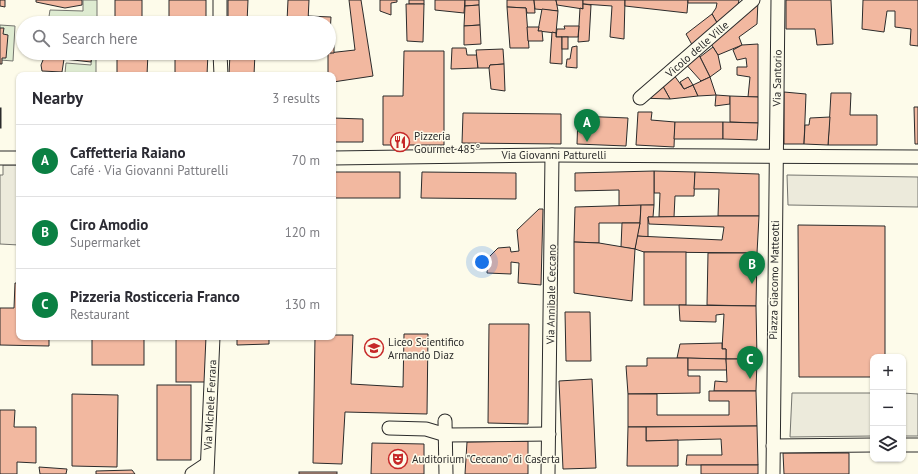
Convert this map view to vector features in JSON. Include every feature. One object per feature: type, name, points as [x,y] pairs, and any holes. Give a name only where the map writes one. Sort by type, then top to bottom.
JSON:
[{"type":"street","points":[[220,0],[220,16]]},
{"type":"street","name":"Vicolo delle Ville","points":[[640,98],[753,0]]},
{"type":"street","name":"Via Santorio","points":[[776,156],[778,0]]},
{"type":"street","points":[[220,60],[220,72]]},
{"type":"street","name":"Via Giovanni Patturelli","points":[[336,158],[552,154],[776,156]]},
{"type":"street","name":"Via Annibale Ceccano","points":[[548,474],[552,154]]},
{"type":"street","points":[[776,156],[918,157]]},
{"type":"street","name":"Piazza Giacomo Matteotti","points":[[773,474],[772,446],[776,156]]},
{"type":"street","points":[[0,158],[16,158]]},
{"type":"street","name":"Via Michele Ferrara","points":[[207,469],[213,340]]},
{"type":"street","points":[[445,421],[446,474]]},
{"type":"street","points":[[389,428],[426,429],[446,435],[549,434]]},
{"type":"street","points":[[772,446],[870,445]]},
{"type":"street","points":[[906,445],[918,445]]},
{"type":"street","points":[[192,474],[207,469]]},
{"type":"green space","points":[[83,0],[97,0],[97,16],[49,16],[50,10],[83,11]]},
{"type":"green space","points":[[0,25],[15,26],[13,61],[0,60]]},
{"type":"green space","points":[[91,60],[96,60],[96,72],[65,72],[66,63],[91,65]]},
{"type":"shaded area","points":[[3,165],[16,165],[16,245],[0,244],[0,175],[3,175]]},
{"type":"shaded area","points":[[787,175],[918,177],[918,207],[788,205]]},
{"type":"shaded area","points":[[792,393],[870,393],[870,436],[790,437]]},
{"type":"shaded area","points":[[906,393],[918,394],[918,436],[906,436]]},
{"type":"building","points":[[0,0],[5,0],[5,7],[0,6]]},
{"type":"building","points":[[36,0],[82,0],[82,5],[65,8],[36,2]]},
{"type":"building","points":[[115,0],[142,0],[142,16],[115,16]]},
{"type":"building","points":[[169,0],[206,0],[206,16],[169,16]]},
{"type":"building","points":[[228,0],[248,0],[247,16],[228,16]]},
{"type":"building","points":[[288,0],[309,0],[308,16],[287,16]]},
{"type":"building","points":[[349,0],[361,0],[373,76],[336,82],[336,72],[328,72],[328,60],[336,60],[336,52],[355,50]]},
{"type":"building","points":[[380,0],[397,0],[397,2],[391,3],[391,15],[380,11]]},
{"type":"building","points":[[409,0],[424,0],[424,4],[409,4]]},
{"type":"building","points":[[435,0],[465,0],[464,13],[435,10]]},
{"type":"building","points":[[465,0],[479,0],[479,5],[465,6]]},
{"type":"building","points":[[507,0],[534,0],[535,13],[527,13],[526,8],[507,7]]},
{"type":"building","points":[[534,0],[556,0],[558,11],[535,9]]},
{"type":"building","points":[[556,0],[583,0],[583,9],[557,5]]},
{"type":"building","points":[[583,0],[625,0],[624,39],[610,37],[612,6],[583,4]]},
{"type":"building","points":[[625,0],[688,0],[687,13],[625,6]]},
{"type":"building","points":[[688,0],[739,0],[736,14],[720,28],[712,14],[717,3],[688,3]]},
{"type":"building","points":[[758,0],[757,24],[739,37],[742,45],[718,55],[708,39]]},
{"type":"building","points":[[786,0],[831,0],[833,44],[817,45],[815,29],[786,29]]},
{"type":"building","points":[[863,0],[918,0],[918,46],[910,45],[911,29],[895,27],[895,11],[887,11],[884,32],[862,29]]},
{"type":"building","points":[[406,4],[424,4],[423,42],[407,41]]},
{"type":"building","points":[[583,4],[591,5],[589,41],[578,42],[580,8],[583,9]]},
{"type":"building","points":[[479,5],[480,25],[464,26],[465,6]]},
{"type":"building","points":[[507,7],[526,8],[529,48],[510,48]]},
{"type":"building","points":[[542,9],[558,11],[556,33],[538,31]]},
{"type":"building","points":[[712,14],[720,28],[695,50],[686,34]]},
{"type":"building","points":[[480,25],[481,44],[464,45],[464,26]]},
{"type":"building","points":[[564,26],[579,26],[578,37],[556,37],[557,29],[565,29]]},
{"type":"building","points":[[527,27],[539,27],[538,31],[542,31],[543,41],[528,41]]},
{"type":"building","points":[[0,28],[4,28],[3,34],[8,35],[6,58],[2,58],[2,64],[0,64]]},
{"type":"building","points":[[552,32],[556,33],[556,37],[562,37],[562,64],[550,63]]},
{"type":"building","points":[[562,37],[568,37],[568,49],[562,49]]},
{"type":"building","points":[[758,44],[758,97],[748,97],[750,77],[737,75],[737,67],[747,67],[746,58],[737,60],[733,50],[742,45]]},
{"type":"building","points":[[577,46],[577,68],[566,67],[567,59],[570,59],[572,47]]},
{"type":"building","points":[[713,47],[718,55],[721,69],[710,77],[700,57]]},
{"type":"building","points":[[452,48],[466,48],[467,55],[477,55],[478,68],[451,69]]},
{"type":"building","points":[[503,49],[504,64],[490,65],[489,68],[478,68],[476,50]]},
{"type":"building","points":[[695,50],[710,77],[701,81],[683,61]]},
{"type":"building","points":[[404,51],[444,51],[444,145],[383,145],[383,96],[403,96]]},
{"type":"building","points":[[43,60],[64,60],[62,72],[42,71],[41,65]]},
{"type":"building","points":[[73,60],[91,60],[91,62]]},
{"type":"building","points":[[117,60],[148,60],[147,72],[117,72]]},
{"type":"building","points":[[175,60],[208,60],[207,72],[175,72]]},
{"type":"building","points":[[230,60],[255,60],[254,72],[229,72]]},
{"type":"building","points":[[504,64],[505,91],[491,89],[490,65]]},
{"type":"building","points":[[671,71],[684,89],[693,85],[698,96],[670,99],[660,81]]},
{"type":"building","points":[[688,77],[693,85],[684,89],[680,82]]},
{"type":"building","points":[[710,77],[716,95],[698,96],[693,85]]},
{"type":"building","points":[[660,81],[670,99],[640,98]]},
{"type":"building","points":[[784,92],[806,94],[804,144],[784,144]]},
{"type":"building","points":[[831,93],[851,93],[850,115],[877,115],[877,145],[828,145]]},
{"type":"building","points":[[716,95],[730,96],[730,104],[715,106]]},
{"type":"building","points":[[730,96],[758,97],[758,123],[730,122]]},
{"type":"building","points":[[914,107],[918,107],[918,144],[915,144]]},
{"type":"building","points":[[1,108],[1,128],[0,128]]},
{"type":"building","points":[[638,112],[652,112],[651,120],[675,122],[674,147],[636,145]]},
{"type":"building","points":[[463,113],[561,114],[561,144],[462,143]]},
{"type":"building","points":[[578,116],[628,118],[626,146],[577,144]]},
{"type":"building","points":[[830,117],[828,145],[804,144],[805,125],[809,125],[810,118]]},
{"type":"building","points":[[336,118],[363,119],[363,142],[336,142]]},
{"type":"building","points":[[675,122],[723,122],[723,139],[674,139]]},
{"type":"building","points":[[723,122],[758,123],[757,140],[723,139]]},
{"type":"building","points":[[654,171],[695,172],[694,196],[675,196],[674,217],[659,217],[660,193],[654,193]]},
{"type":"building","points":[[654,171],[654,205],[619,206],[619,190],[575,191],[575,173]]},
{"type":"building","points":[[336,172],[400,172],[400,198],[336,198]]},
{"type":"building","points":[[422,172],[516,173],[516,199],[421,198]]},
{"type":"building","points":[[695,172],[759,174],[759,216],[718,216],[719,189],[694,189]]},
{"type":"building","points":[[641,205],[640,223],[599,223],[599,243],[574,242],[575,207]]},
{"type":"building","points":[[641,205],[654,205],[653,217],[648,217],[648,237],[637,236],[640,223]]},
{"type":"building","points":[[539,209],[543,209],[541,285],[518,283],[519,263],[511,262],[511,274],[487,273],[488,258],[498,248],[510,247],[511,252],[519,251],[517,230]]},
{"type":"building","points":[[759,216],[757,253],[644,252],[635,249],[637,236],[722,240],[724,227],[649,224],[648,217]]},
{"type":"building","points":[[622,223],[640,223],[635,249],[621,247]]},
{"type":"building","points":[[798,225],[885,226],[885,354],[870,354],[870,377],[799,377]]},
{"type":"building","points":[[574,242],[599,243],[635,249],[632,301],[574,293]]},
{"type":"building","points":[[644,252],[686,252],[686,305],[644,305]]},
{"type":"building","points":[[708,253],[757,253],[756,306],[707,305]]},
{"type":"building","points":[[16,283],[16,340],[49,340],[49,346],[0,345],[0,308],[14,308]]},
{"type":"building","points":[[679,305],[756,306],[757,359],[726,359],[726,349],[722,349],[724,314],[716,315],[716,322],[680,321]]},
{"type":"building","points":[[565,312],[590,312],[591,361],[566,361]]},
{"type":"building","points":[[489,324],[529,324],[528,424],[488,423]]},
{"type":"building","name":"Liceo Scientifico Armando Diaz","points":[[404,334],[428,334],[427,414],[345,412],[342,464],[313,463],[315,340],[336,340],[336,335],[353,335],[351,384],[403,387]]},
{"type":"building","points":[[92,340],[144,340],[144,365],[92,365]]},
{"type":"building","points":[[176,340],[209,340],[209,382],[176,382]]},
{"type":"building","points":[[237,340],[269,340],[269,344],[237,345]]},
{"type":"building","points":[[722,343],[722,349],[726,349],[726,359],[677,358],[680,344]]},
{"type":"building","points":[[647,358],[688,358],[688,376],[700,376],[700,393],[628,394],[626,366],[647,366]]},
{"type":"building","points":[[688,358],[726,359],[727,370],[688,370]]},
{"type":"building","points":[[726,359],[757,359],[756,391],[714,391],[715,381],[727,382]]},
{"type":"building","points":[[592,379],[596,468],[563,469],[559,381]]},
{"type":"building","points":[[157,385],[191,385],[191,460],[157,460]]},
{"type":"building","points":[[709,391],[756,391],[757,426],[628,427],[628,394],[657,394],[657,415],[729,415],[729,401],[709,401]]},
{"type":"building","points":[[72,394],[118,395],[117,467],[72,466]]},
{"type":"building","points":[[0,410],[15,410],[14,427],[36,427],[36,463],[17,462],[17,474],[0,474]]},
{"type":"building","points":[[757,426],[758,465],[686,465],[687,455],[722,455],[721,439],[646,441],[646,427]]},
{"type":"building","points":[[628,427],[646,427],[646,441],[678,440],[678,466],[627,466]]},
{"type":"building","points":[[528,441],[528,474],[465,474],[467,442]]},
{"type":"building","name":"Auditorium \"Ceccano\" di Caserta","points":[[372,443],[424,444],[424,474],[371,474]]},
{"type":"building","points":[[783,453],[849,453],[849,474],[784,474]]},
{"type":"building","points":[[701,465],[758,465],[758,474],[701,474]]},
{"type":"building","points":[[39,467],[67,469],[66,474],[40,474]]},
{"type":"building","points":[[132,470],[135,474],[96,474],[96,471]]},
{"type":"building","points":[[299,472],[337,472],[337,474],[299,474]]},
{"type":"place","name":"Pizzeria Gourmet 485°","points":[[400,142]]},
{"type":"place","name":"Caffetteria Raiano","points":[[587,142]]},
{"type":"place","name":"Ciro Amodio","points":[[752,284]]},
{"type":"place","name":"Liceo Scientifico Armando Diaz","points":[[374,348]]},
{"type":"place","name":"Pizzeria Rosticceria Franco","points":[[750,379]]},
{"type":"place","name":"Auditorium \"Ceccano\" di Caserta","points":[[398,459]]}]
